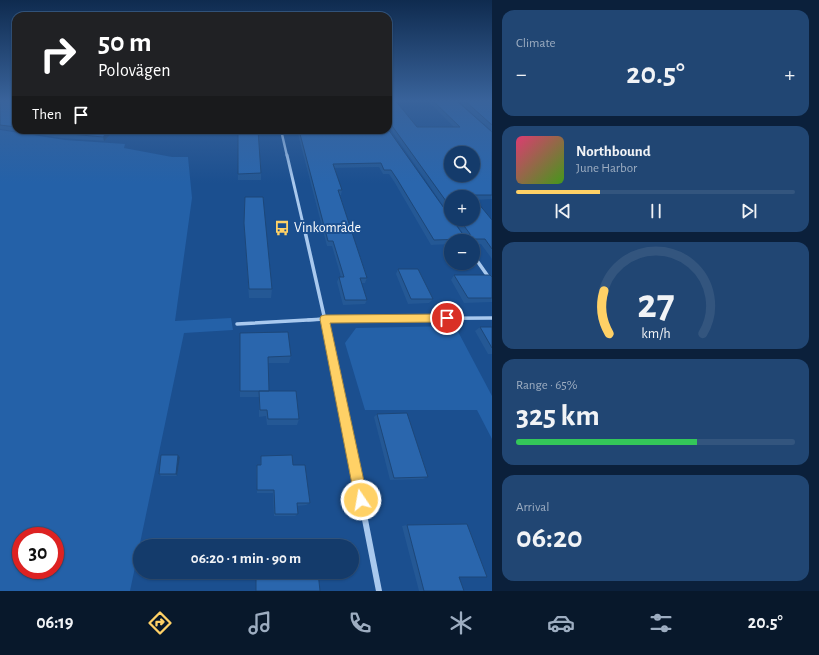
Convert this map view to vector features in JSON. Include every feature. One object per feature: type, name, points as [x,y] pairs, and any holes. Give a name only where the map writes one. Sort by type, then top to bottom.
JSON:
[{"type":"street","points":[[282,134],[325,319],[379,591]]},
{"type":"street","points":[[480,265],[492,282]]},
{"type":"street","points":[[325,319],[492,318]]},
{"type":"lane","points":[[237,324],[325,319]]},
{"type":"shaded area","points":[[0,130],[12,132],[12,134],[26,134],[65,140],[125,144],[124,148],[172,157],[188,157],[192,198],[175,321],[231,318],[233,330],[184,333],[141,539],[133,539],[133,577],[130,591],[0,591]]},
{"type":"shaded area","points":[[455,326],[492,396],[492,439],[477,410],[365,410],[345,343],[356,328]]},
{"type":"building","points":[[393,128],[487,128],[492,132],[492,195],[480,195],[480,190],[444,190],[444,198]]},
{"type":"building","points":[[70,134],[106,134],[103,137]]},
{"type":"building","points":[[238,134],[258,134],[261,173],[238,174]]},
{"type":"building","points":[[300,134],[392,134],[444,208],[444,226],[457,226],[462,234],[444,234],[444,240],[434,240],[391,170],[384,170],[381,163],[333,164],[342,190],[338,190],[367,278],[360,278],[367,300],[345,300],[339,277],[344,277],[333,241],[328,241]]},
{"type":"building","points":[[245,197],[263,197],[272,289],[249,289],[244,223]]},
{"type":"building","points":[[480,205],[492,220],[492,249],[485,239],[480,239],[480,234],[470,234],[464,226],[480,226]]},
{"type":"building","points":[[398,269],[418,269],[433,299],[411,299]]},
{"type":"building","points":[[454,275],[490,275],[492,277],[492,298],[468,298]]},
{"type":"building","points":[[480,327],[492,327],[492,348]]},
{"type":"building","points":[[288,332],[291,356],[268,357],[269,391],[240,391],[240,333]]},
{"type":"building","points":[[259,391],[296,391],[299,419],[268,419],[267,410],[260,410]]},
{"type":"building","points":[[407,413],[428,477],[394,478],[377,414]]},
{"type":"building","points":[[161,455],[178,455],[176,474],[159,474]]},
{"type":"building","points":[[292,455],[293,465],[305,465],[310,503],[297,503],[298,514],[275,514],[274,490],[257,490],[257,465],[261,465],[261,456]]},
{"type":"building","points":[[467,524],[487,577],[459,577],[464,591],[424,591],[407,525]]},
{"type":"building","points":[[256,579],[319,579],[320,591],[256,591]]},
{"type":"place","name":"Vinkområde","points":[[282,228]]},
{"type":"route","points":[[361,500],[325,319],[447,318]]}]
